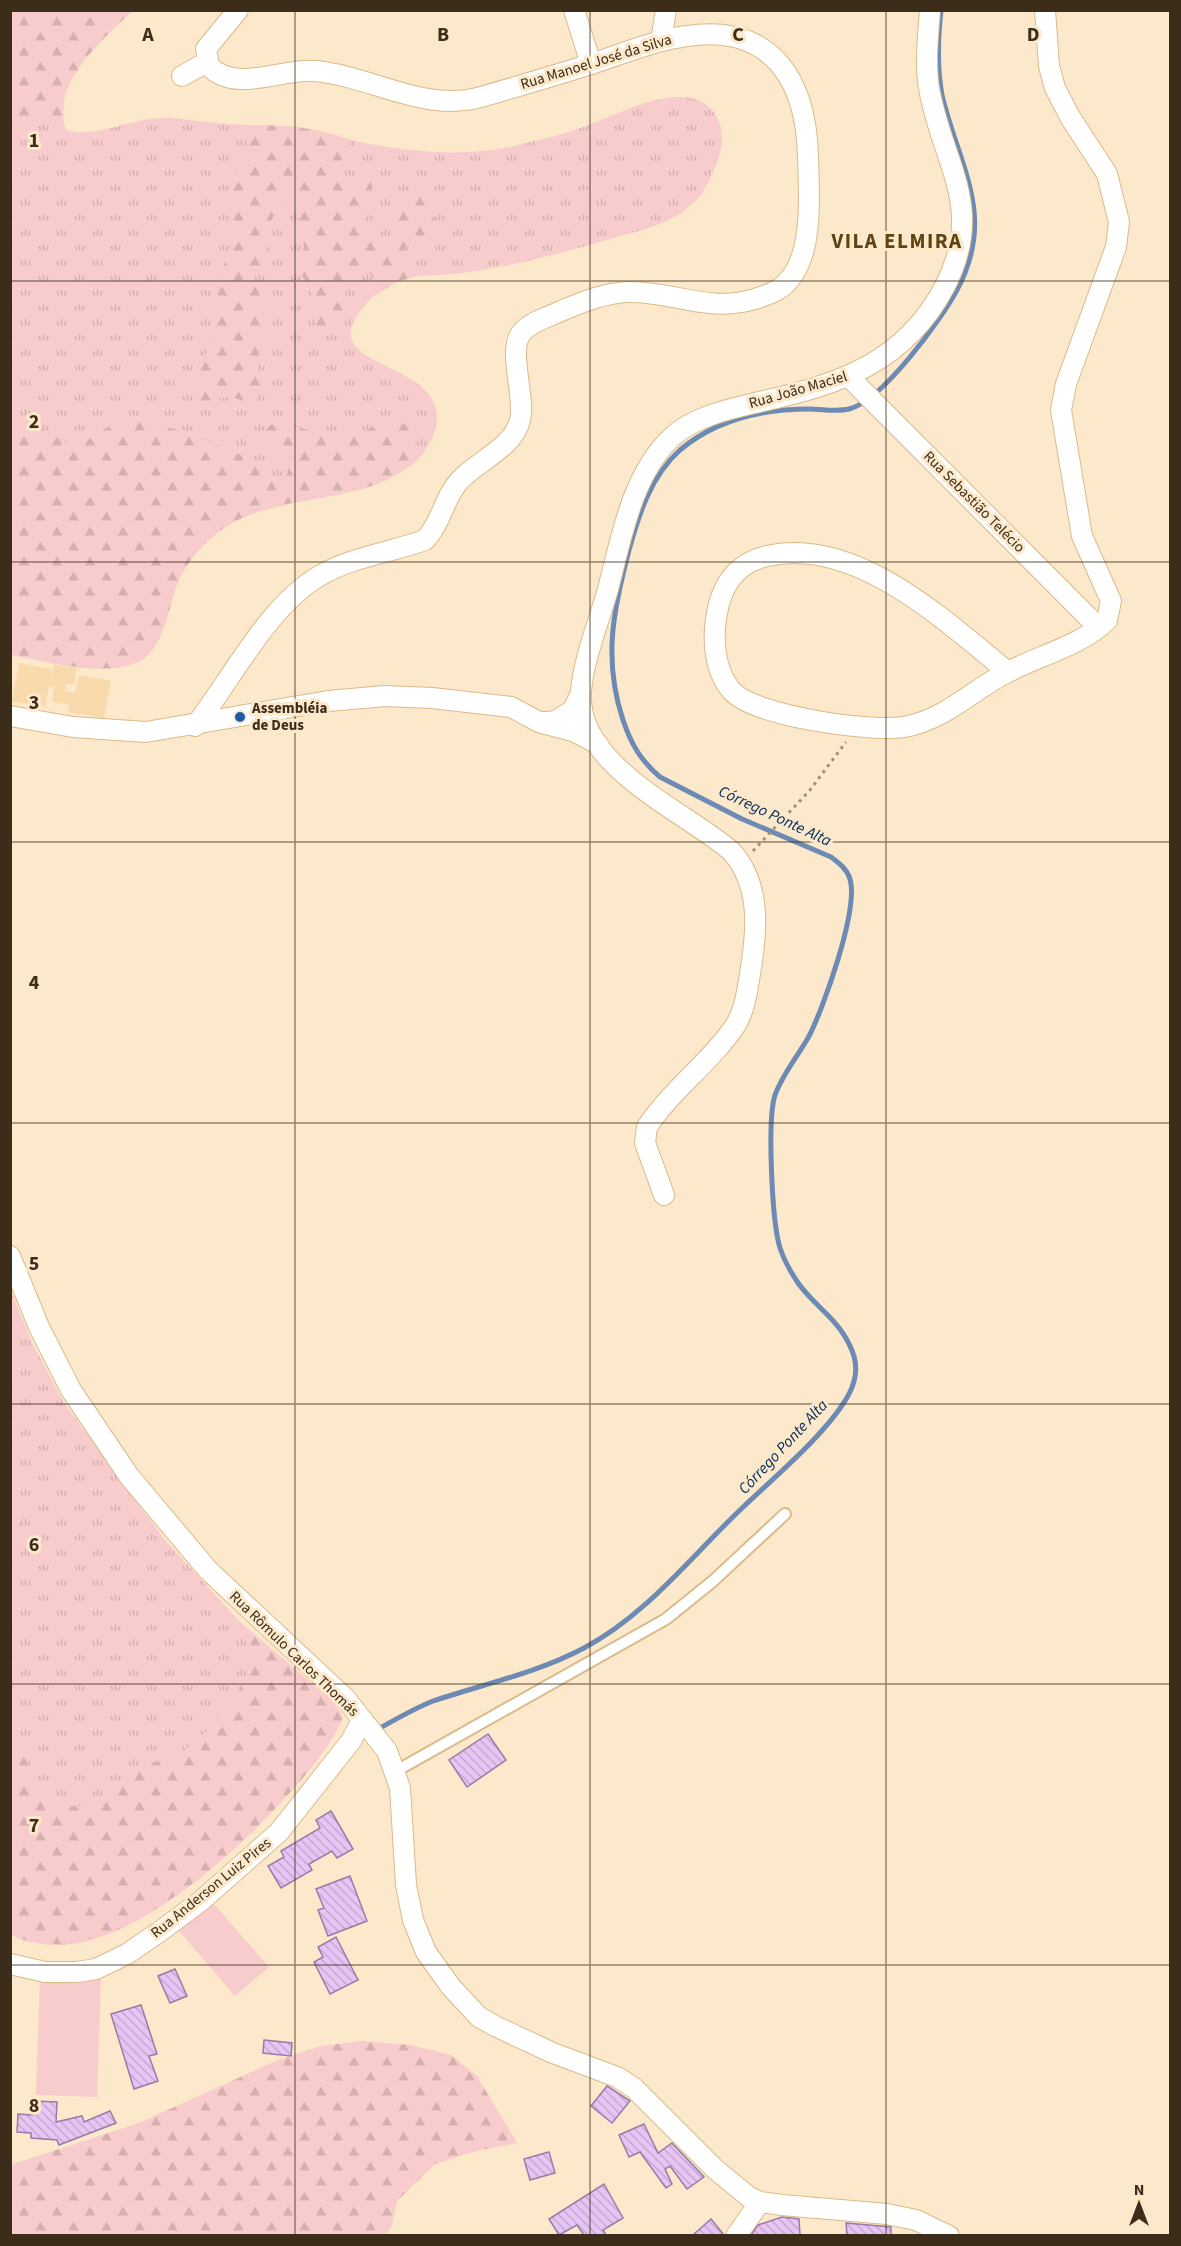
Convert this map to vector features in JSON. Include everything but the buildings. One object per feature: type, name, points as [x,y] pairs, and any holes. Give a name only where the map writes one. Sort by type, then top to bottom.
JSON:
[{"type":"street","points":[[182,76],[207,62],[208,45],[238,10]]},
{"type":"street","points":[[574,10],[591,64]]},
{"type":"street","points":[[661,41],[666,10]]},
{"type":"street","name":"Rua João Maciel","points":[[581,693],[591,648],[631,508],[647,471],[672,438],[716,414],[849,377],[879,361],[907,338],[944,288],[961,245],[963,223],[961,201],[929,88],[930,10]]},
{"type":"street","points":[[1008,672],[913,597],[857,567],[813,556],[778,554],[752,561],[733,574],[723,592],[715,631],[717,663],[722,676],[733,693],[752,705],[857,726],[889,728],[921,723],[956,707],[1008,672],[1045,657],[1098,627],[1110,615],[1111,601],[1082,536],[1061,410],[1066,384],[1116,247],[1119,222],[1107,174],[1070,117],[1055,88],[1049,66],[1045,10]]},
{"type":"street","name":"Rua Manoel José da Silva","points":[[195,726],[243,658],[295,595],[321,575],[425,540],[438,524],[454,487],[472,469],[511,439],[522,411],[517,339],[529,326],[580,303],[609,294],[643,293],[699,303],[729,304],[764,296],[789,281],[796,270],[804,246],[808,201],[806,124],[793,82],[777,59],[747,42],[698,34],[661,41],[474,99],[448,102],[313,71],[250,79],[230,78],[217,73],[207,62]]},
{"type":"street","name":"Rua Sebastião Telécio","points":[[849,377],[1098,627]]},
{"type":"street","points":[[539,722],[556,721],[570,712],[578,704],[581,693]]},
{"type":"street","points":[[581,693],[584,719],[598,744],[638,786],[666,808],[723,843],[740,862],[754,900],[757,926],[746,1002],[727,1036],[647,1127],[645,1143],[664,1195]]},
{"type":"street","points":[[10,716],[119,732],[146,732],[195,726],[328,701],[385,696],[432,698],[511,707],[539,722],[573,731],[598,744]]},
{"type":"street","name":"Rua Rômulo Carlos Thomás","points":[[10,1256],[39,1328],[60,1370],[86,1415],[129,1476],[208,1570],[345,1698],[381,1742],[396,1771],[400,1788],[403,1853],[410,1906],[419,1938],[441,1976],[479,2017],[553,2054],[617,2077],[634,2088],[733,2186],[760,2202],[887,2214],[916,2220],[949,2235]]},
{"type":"street","name":"Rua Anderson Luiz Pires","points":[[10,1964],[45,1972],[77,1972],[96,1969],[127,1954],[153,1936],[202,1900],[279,1832],[345,1748],[362,1720]]},
{"type":"street","points":[[736,2235],[760,2202]]},
{"type":"lane","points":[[396,1771],[666,1619],[714,1581],[785,1514]]},
{"type":"path","points":[[740,862],[763,843],[810,790],[857,726]]},
{"type":"shaded area","points":[[19,663],[52,669],[51,680],[54,664],[77,668],[74,685],[66,684],[65,691],[75,693],[79,675],[111,681],[104,718],[68,712],[69,705],[52,702],[54,687],[49,686],[45,707],[12,701]]},
{"type":"green space","points":[[11,10],[132,11],[93,50],[75,73],[65,96],[64,124],[53,124],[46,120],[35,104],[34,117],[28,122],[11,127]]},
{"type":"green space","points":[[10,11],[132,11],[94,49],[72,79],[65,96],[63,113],[66,130],[90,132],[145,120],[173,118],[302,128],[322,131],[355,141],[416,151],[479,151],[519,145],[559,135],[642,104],[680,97],[696,100],[710,108],[715,114],[722,139],[720,153],[703,191],[690,206],[671,219],[639,231],[568,251],[511,265],[453,274],[419,276],[405,279],[381,291],[361,310],[351,334],[357,348],[410,379],[427,392],[436,409],[434,433],[421,456],[400,472],[375,484],[256,513],[232,523],[217,533],[197,552],[181,575],[160,636],[147,656],[137,662],[122,667],[91,668],[11,655]]},
{"type":"green space","points":[[248,125],[299,128],[350,140],[351,160],[336,161],[333,167],[346,178],[363,183],[367,171],[372,187],[368,226],[377,246],[389,239],[392,234],[396,222],[397,202],[405,193],[421,197],[427,202],[434,216],[433,230],[428,237],[407,238],[403,264],[413,278],[398,281],[378,294],[378,282],[367,271],[356,267],[350,272],[338,328],[324,330],[316,323],[312,292],[301,274],[300,265],[304,246],[299,230],[300,195],[288,191],[268,230],[268,264],[258,269],[254,279],[269,323],[258,358],[259,395],[250,404],[235,398],[224,397],[201,411],[195,411],[193,395],[218,312],[218,280],[231,247],[229,193],[239,167],[249,154],[246,132]]},
{"type":"green space","points":[[10,413],[31,422],[73,447],[125,420],[166,426],[202,438],[248,458],[277,479],[287,475],[291,456],[286,452],[269,449],[264,441],[267,428],[278,423],[326,435],[341,436],[390,422],[400,422],[408,427],[414,438],[418,457],[397,474],[374,485],[348,493],[265,509],[239,520],[214,535],[200,549],[180,577],[160,638],[146,657],[136,663],[121,667],[90,668],[11,655]]},
{"type":"green space","points":[[10,1288],[31,1341],[64,1403],[164,1539],[239,1621],[333,1702],[343,1717],[329,1744],[303,1777],[253,1830],[203,1876],[148,1914],[120,1929],[81,1943],[61,1945],[30,1942],[11,1935]]},
{"type":"green space","points":[[11,1504],[26,1504],[23,1519],[11,1544]]},
{"type":"green space","points":[[253,1633],[333,1702],[342,1715],[342,1721],[315,1763],[290,1793],[220,1861],[179,1893],[136,1920],[92,1938],[50,1944],[11,1935],[11,1741],[20,1750],[46,1798],[59,1806],[85,1806],[104,1799],[146,1765],[181,1753],[211,1727],[236,1695],[246,1674]]},
{"type":"green space","points":[[212,1902],[269,1967],[235,1996],[179,1931]]},
{"type":"green space","points":[[40,1977],[101,1979],[97,2097],[36,2095]]},
{"type":"green space","points":[[362,2041],[411,2045],[451,2055],[477,2076],[517,2143],[476,2151],[435,2164],[397,2201],[392,2225],[386,2236],[11,2235],[10,2165],[139,2123],[278,2060],[321,2046]]},
{"type":"waterway","name":"Córrego Ponte Alta","points":[[375,1731],[433,1701],[548,1664],[606,1635],[647,1603],[814,1440],[840,1409],[854,1381],[856,1369],[849,1344],[837,1325],[799,1284],[781,1251],[775,1217],[771,1148],[775,1095],[808,1038],[830,983],[845,935],[851,893],[849,875],[831,857],[742,819],[660,777],[647,765],[629,737],[617,698],[613,677],[612,635],[618,594],[633,536],[647,496],[670,460],[694,439],[725,423],[741,418],[792,409],[844,410],[862,403],[878,391],[909,358],[957,290],[969,263],[974,238],[974,214],[971,191],[942,95],[938,53],[941,10]]},
{"type":"place","name":"Assembléia de Deus","points":[[240,717]]},
{"type":"district","name":"VILA ELMIRA","points":[[897,241]]}]
